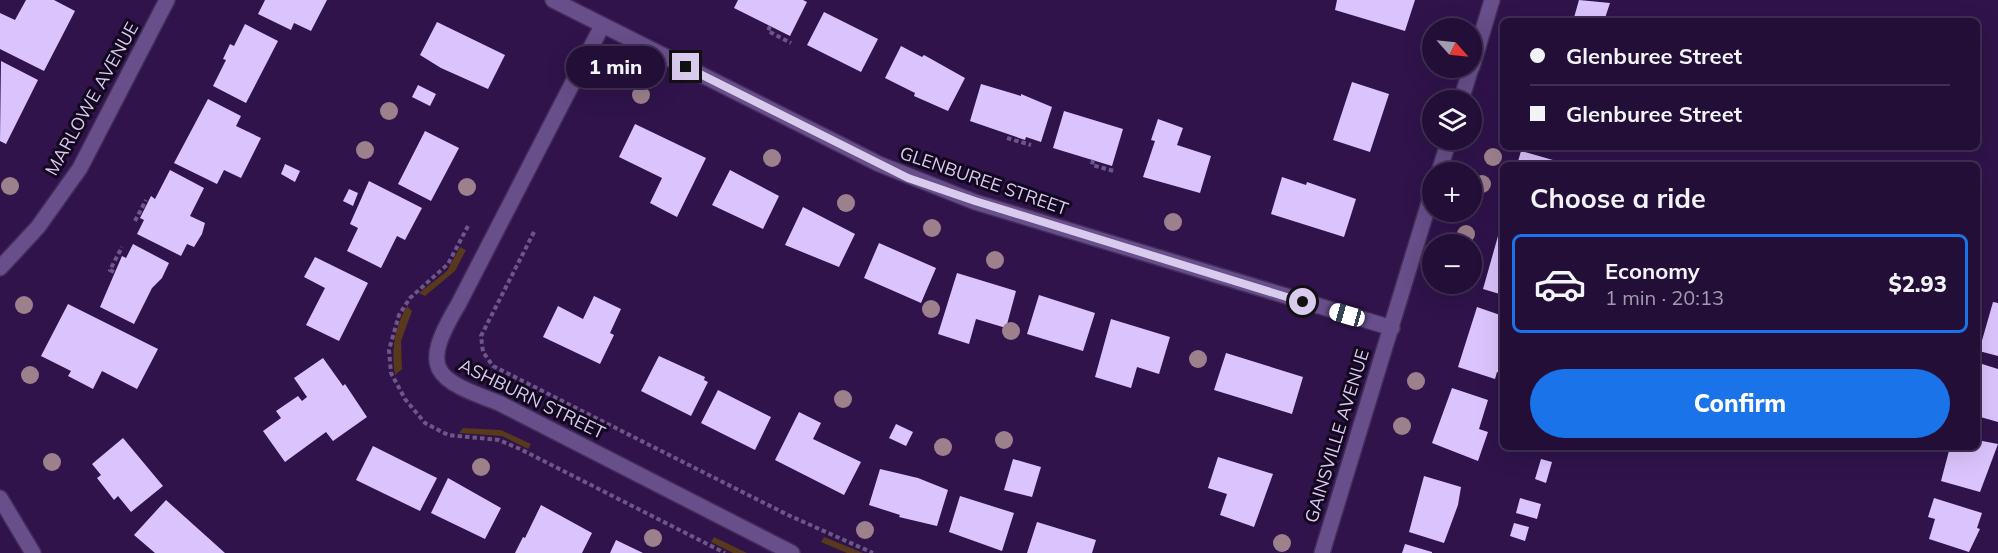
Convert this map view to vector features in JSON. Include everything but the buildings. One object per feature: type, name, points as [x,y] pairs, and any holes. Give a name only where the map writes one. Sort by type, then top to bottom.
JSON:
[{"type":"street","name":"MARLOWE AVENUE","points":[[0,268],[38,227],[80,168],[167,0]]},
{"type":"street","name":"GLENBUREE STREET","points":[[553,0],[908,178],[984,204],[1392,328]]},
{"type":"street","points":[[1482,32],[1492,0]]},
{"type":"street","name":"ASHBURN STREET","points":[[602,26],[458,305],[442,331],[436,350],[437,367],[447,382],[460,389],[499,403],[792,553]]},
{"type":"street","name":"GAINSVILLE AVENUE","points":[[1322,553],[1424,222]]},
{"type":"street","points":[[0,498],[33,553]]},
{"type":"path","points":[[770,26],[768,31],[791,43]]},
{"type":"path","points":[[1007,138],[1031,145]]},
{"type":"path","points":[[1093,160],[1092,165],[1114,171]]},
{"type":"path","points":[[135,221],[146,200]]},
{"type":"path","points":[[534,232],[482,336],[483,352],[493,366],[788,515],[873,553]]},
{"type":"path","points":[[114,272],[110,270],[122,247]]},
{"type":"shaded area","points":[[460,247],[466,250],[455,271],[425,296],[419,293],[447,271]]},
{"type":"shaded area","points":[[407,306],[412,311],[401,341],[402,369],[395,375],[393,357],[395,340],[399,323]]},
{"type":"shaded area","points":[[463,428],[501,430],[531,444],[528,449],[502,436],[459,433]]},
{"type":"shaded area","points":[[714,537],[747,553],[733,553],[711,542]]},
{"type":"shaded area","points":[[824,537],[863,553],[847,553],[821,542]]},
{"type":"route","points":[[686,67],[908,178],[946,192],[1303,302]]}]
